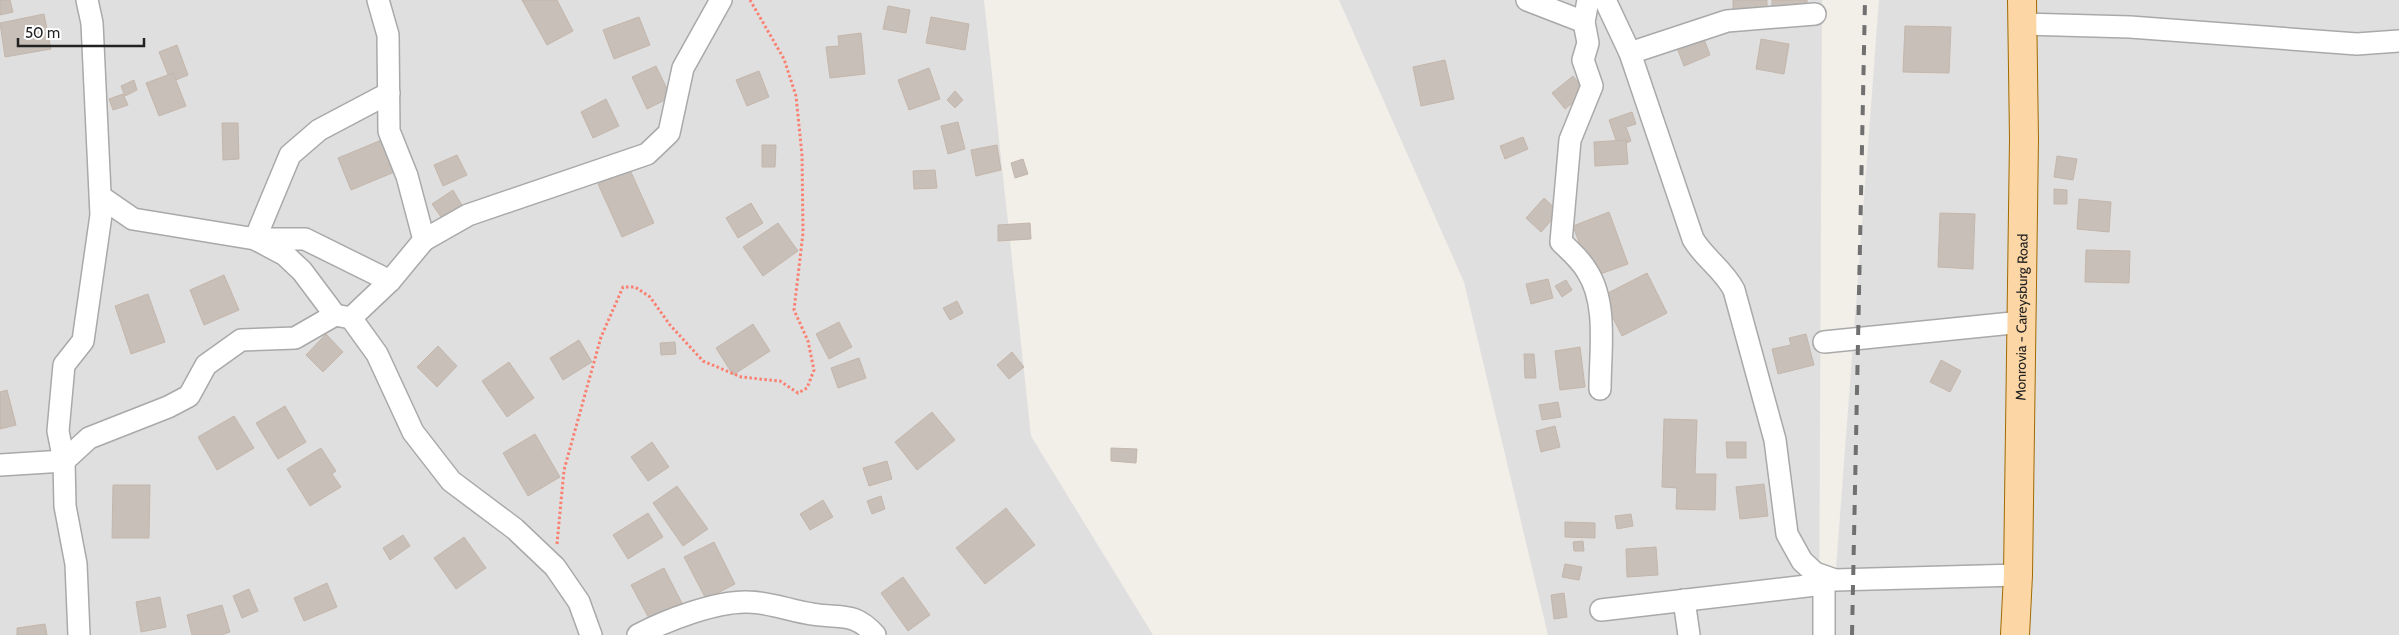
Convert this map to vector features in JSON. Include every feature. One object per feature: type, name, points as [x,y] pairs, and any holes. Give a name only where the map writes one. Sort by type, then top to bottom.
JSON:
[{"type":"main road","name":"Monrovia - Careysburg Road","points":[[2015,635],[2018,575],[2022,322],[2022,12]]},
{"type":"street","points":[[79,635],[76,564],[65,506],[64,461],[58,431],[64,365],[83,341],[95,263],[101,197],[92,23],[87,0]]},
{"type":"street","points":[[378,0],[388,35],[389,132],[407,176],[424,240]]},
{"type":"street","points":[[0,465],[64,461],[89,438],[168,407],[189,396],[206,365],[241,340],[295,338],[343,317],[390,281],[424,240],[468,215],[647,154],[669,133],[683,68],[721,0]]},
{"type":"street","points":[[1527,0],[1584,22]]},
{"type":"street","points":[[1588,0],[1584,22],[1588,44],[1584,54],[1584,66],[1592,86],[1570,140],[1561,242],[1586,269],[1596,286],[1600,317],[1600,389]]},
{"type":"street","points":[[1605,0],[1630,52],[1693,239],[1699,249],[1729,281],[1734,290],[1774,440],[1788,534],[1802,561],[1824,581],[1824,635]]},
{"type":"street","points":[[2022,12],[2130,27],[2357,44],[2399,41]]},
{"type":"street","points":[[1630,52],[1727,21],[1815,14]]},
{"type":"street","points":[[255,239],[290,155],[319,130],[389,93]]},
{"type":"street","points":[[101,197],[134,219],[255,239],[305,239],[390,281]]},
{"type":"street","points":[[255,239],[285,255],[302,271],[377,354],[413,432],[451,481],[515,529],[555,566],[579,602],[591,635]]},
{"type":"street","points":[[1824,342],[2022,322]]},
{"type":"street","points":[[1601,610],[1824,581],[2018,575]]},
{"type":"street","points":[[1684,600],[1689,635]]},
{"type":"street","points":[[638,635],[706,608],[729,602],[750,602],[812,614],[850,617],[864,622],[875,635]]},
{"type":"path","points":[[555,566],[564,470],[601,337],[623,287],[635,287],[650,297],[670,325],[703,361],[741,377],[780,382],[798,393],[807,388],[814,370],[808,341],[794,310],[803,234],[802,155],[796,96],[784,59],[750,0]]},
{"type":"shaded area","points":[[0,0],[984,0],[1031,436],[1153,635],[0,635]]},
{"type":"shaded area","points":[[1339,0],[1822,0],[1819,635],[1548,635],[1464,282]]},
{"type":"shaded area","points":[[1879,0],[2399,0],[2399,635],[1831,635]]},
{"type":"building","points":[[0,0],[10,0],[13,12],[0,15]]},
{"type":"building","points":[[522,0],[557,0],[573,31],[547,45]]},
{"type":"building","points":[[1733,0],[1767,0],[1767,21],[1733,21]]},
{"type":"building","points":[[1772,0],[1807,0],[1808,20],[1772,21]]},
{"type":"building","points":[[888,6],[910,10],[906,33],[883,29]]},
{"type":"building","points":[[44,14],[51,49],[5,57],[0,23]]},
{"type":"building","points":[[639,17],[650,45],[614,59],[603,30]]},
{"type":"building","points":[[931,17],[969,24],[965,50],[926,43]]},
{"type":"building","points":[[1697,20],[1710,55],[1684,66],[1670,30]]},
{"type":"building","points":[[1905,26],[1951,27],[1949,73],[1903,72]]},
{"type":"building","points":[[861,33],[865,74],[830,78],[826,47],[839,46],[838,36]]},
{"type":"building","points":[[1761,39],[1789,44],[1784,74],[1756,69]]},
{"type":"building","points":[[177,45],[188,75],[171,82],[159,52]]},
{"type":"building","points":[[1445,60],[1454,99],[1421,106],[1413,67]]},
{"type":"building","points":[[656,66],[671,97],[647,109],[632,77]]},
{"type":"building","points":[[929,68],[940,99],[909,110],[898,80]]},
{"type":"building","points":[[759,71],[769,97],[747,106],[736,80]]},
{"type":"building","points":[[173,73],[186,106],[159,116],[146,83]]},
{"type":"building","points":[[1573,76],[1586,92],[1565,109],[1552,93]]},
{"type":"building","points":[[134,80],[137,90],[125,96],[121,86]]},
{"type":"building","points":[[955,91],[963,100],[955,108],[947,100]]},
{"type":"building","points":[[123,94],[128,105],[113,110],[109,99]]},
{"type":"building","points":[[606,99],[619,126],[593,138],[581,112]]},
{"type":"building","points":[[1632,112],[1636,124],[1626,127],[1631,141],[1618,146],[1609,120]]},
{"type":"building","points":[[958,122],[965,149],[948,154],[941,126]]},
{"type":"building","points":[[222,123],[238,123],[239,159],[223,160]]},
{"type":"building","points":[[1523,137],[1528,149],[1505,159],[1500,146]]},
{"type":"building","points":[[384,139],[397,171],[351,190],[338,158]]},
{"type":"building","points":[[1626,140],[1628,164],[1595,166],[1594,142]]},
{"type":"building","points":[[762,145],[776,145],[775,167],[762,167]]},
{"type":"building","points":[[997,145],[1001,170],[976,176],[971,150]]},
{"type":"building","points":[[457,155],[467,175],[443,186],[434,165]]},
{"type":"building","points":[[2057,156],[2077,159],[2073,180],[2054,177]]},
{"type":"building","points":[[1023,159],[1028,174],[1015,178],[1011,163]]},
{"type":"building","points":[[630,170],[654,223],[622,237],[598,184]]},
{"type":"building","points":[[935,170],[937,188],[914,189],[913,171]]},
{"type":"building","points":[[2054,189],[2067,190],[2067,204],[2054,204]]},
{"type":"building","points":[[453,190],[463,207],[443,220],[432,204]]},
{"type":"building","points":[[1544,198],[1559,212],[1541,232],[1526,218]]},
{"type":"building","points":[[2079,199],[2111,202],[2109,232],[2077,229]]},
{"type":"building","points":[[751,203],[763,223],[738,238],[726,218]]},
{"type":"building","points":[[1609,212],[1628,264],[1592,277],[1573,226]]},
{"type":"building","points":[[1940,213],[1975,214],[1973,269],[1938,267]]},
{"type":"building","points":[[778,223],[798,251],[763,276],[743,247]]},
{"type":"building","points":[[1030,223],[1031,239],[998,241],[998,225]]},
{"type":"building","points":[[2086,250],[2130,251],[2129,283],[2085,282]]},
{"type":"building","points":[[1647,273],[1667,313],[1622,336],[1602,296]]},
{"type":"building","points":[[224,275],[239,310],[204,325],[190,290]]},
{"type":"building","points":[[1548,279],[1553,298],[1531,304],[1526,284]]},
{"type":"building","points":[[1566,280],[1572,290],[1562,297],[1555,286]]},
{"type":"building","points":[[148,294],[165,342],[131,354],[115,306]]},
{"type":"building","points":[[957,301],[963,313],[950,320],[943,308]]},
{"type":"building","points":[[839,322],[852,347],[829,359],[816,334]]},
{"type":"building","points":[[753,324],[770,351],[733,375],[716,348]]},
{"type":"building","points":[[326,334],[343,352],[323,372],[306,355]]},
{"type":"building","points":[[1806,334],[1814,365],[1778,374],[1772,349],[1791,345],[1789,338]]},
{"type":"building","points":[[579,340],[592,362],[563,380],[550,358]]},
{"type":"building","points":[[675,342],[676,354],[661,355],[660,343]]},
{"type":"building","points":[[438,346],[457,366],[437,387],[417,367]]},
{"type":"building","points":[[1580,347],[1585,387],[1560,390],[1555,351]]},
{"type":"building","points":[[1012,352],[1024,367],[1009,379],[997,365]]},
{"type":"building","points":[[1524,354],[1534,354],[1536,378],[1525,378]]},
{"type":"building","points":[[859,358],[866,378],[838,388],[831,368]]},
{"type":"building","points":[[1941,360],[1961,371],[1950,392],[1930,382]]},
{"type":"building","points":[[509,362],[534,398],[507,417],[482,381]]},
{"type":"building","points":[[7,390],[16,425],[0,429],[0,392]]},
{"type":"building","points":[[1558,402],[1561,417],[1542,420],[1539,405]]},
{"type":"building","points":[[285,406],[306,442],[278,459],[256,423]]},
{"type":"building","points":[[932,412],[955,440],[917,470],[895,442]]},
{"type":"building","points":[[234,416],[254,448],[217,470],[198,437]]},
{"type":"building","points":[[1664,419],[1697,420],[1695,474],[1716,474],[1715,510],[1676,509],[1677,488],[1662,487]]},
{"type":"building","points":[[1555,426],[1560,447],[1541,452],[1536,431]]},
{"type":"building","points":[[535,434],[560,477],[528,496],[503,453]]},
{"type":"building","points":[[652,442],[669,467],[648,481],[631,457]]},
{"type":"building","points":[[1726,442],[1746,442],[1746,458],[1727,458]]},
{"type":"building","points":[[321,448],[336,471],[332,474],[341,487],[310,506],[287,469]]},
{"type":"building","points":[[1111,448],[1137,449],[1136,463],[1111,461]]},
{"type":"building","points":[[887,461],[892,479],[869,486],[863,468]]},
{"type":"building","points":[[1764,484],[1768,516],[1740,519],[1736,487]]},
{"type":"building","points":[[113,485],[150,485],[149,538],[112,538]]},
{"type":"building","points":[[677,486],[708,529],[683,546],[653,503]]},
{"type":"building","points":[[881,496],[885,509],[872,514],[867,501]]},
{"type":"building","points":[[823,500],[833,517],[810,530],[800,514]]},
{"type":"building","points":[[1006,508],[1035,545],[985,584],[956,548]]},
{"type":"building","points":[[648,513],[663,537],[628,559],[613,535]]},
{"type":"building","points":[[1631,514],[1633,526],[1617,529],[1615,516]]},
{"type":"building","points":[[1565,522],[1595,523],[1595,538],[1565,537]]},
{"type":"building","points":[[403,535],[410,546],[390,560],[383,548]]},
{"type":"building","points":[[464,537],[486,568],[456,589],[434,558]]},
{"type":"building","points":[[1583,541],[1584,551],[1574,551],[1573,542]]},
{"type":"building","points":[[714,542],[735,584],[706,599],[684,557]]},
{"type":"building","points":[[1656,547],[1658,575],[1627,577],[1626,549]]},
{"type":"building","points":[[1565,564],[1582,567],[1579,580],[1562,577]]},
{"type":"building","points":[[664,568],[684,607],[652,624],[631,585]]},
{"type":"building","points":[[903,577],[930,615],[908,631],[881,593]]},
{"type":"building","points":[[327,583],[337,607],[304,621],[294,598]]},
{"type":"building","points":[[249,589],[258,611],[242,618],[233,596]]},
{"type":"building","points":[[1564,593],[1567,617],[1554,619],[1551,595]]},
{"type":"building","points":[[160,597],[166,627],[141,632],[136,602]]},
{"type":"building","points":[[222,605],[230,632],[221,635],[192,635],[187,615]]},
{"type":"building","points":[[45,624],[47,635],[17,635],[17,628]]},
{"type":"railway","points":[[1852,635],[1865,0]]}]
